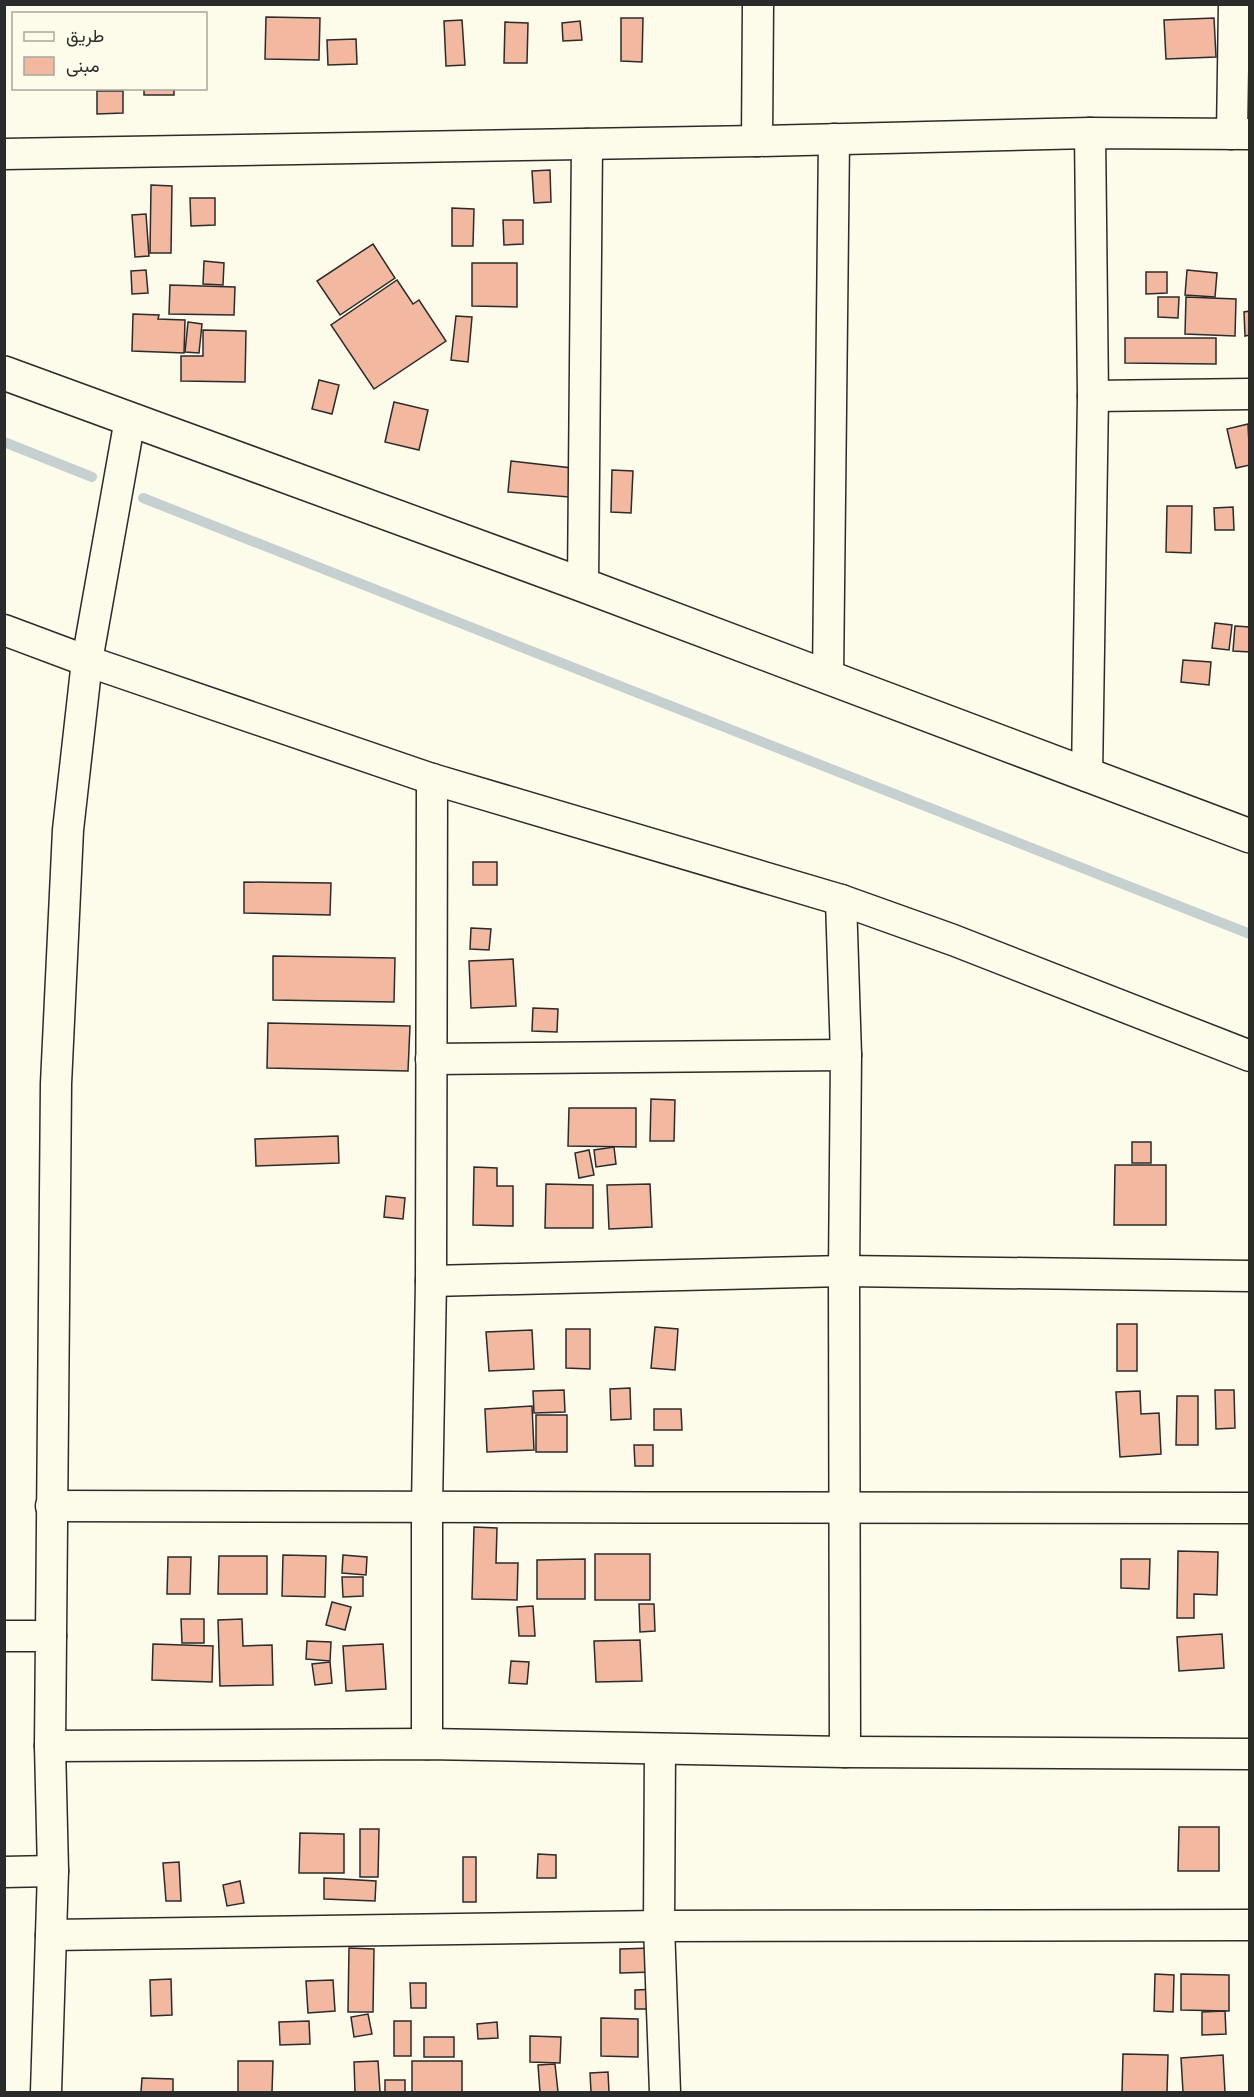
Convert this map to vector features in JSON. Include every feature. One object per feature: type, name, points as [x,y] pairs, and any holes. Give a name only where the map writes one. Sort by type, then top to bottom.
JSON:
[{"type":"main road","points":[[4,373],[583,585],[1250,836]]},
{"type":"street","points":[[757,141],[758,4]]},
{"type":"street","points":[[4,154],[1090,133],[1241,134],[1234,4]]},
{"type":"street","points":[[1087,776],[1093,396],[1090,133]]},
{"type":"street","points":[[828,678],[834,139]]},
{"type":"street","points":[[583,585],[587,144]]},
{"type":"street","points":[[1093,396],[1250,394]]},
{"type":"street","points":[[46,2092],[53,1871],[50,1746],[56,1084],[68,830],[87,661],[130,419]]},
{"type":"street","points":[[4,630],[87,661],[432,779],[841,900],[953,940],[1250,1056]]},
{"type":"street","points":[[427,1744],[432,779]]},
{"type":"street","points":[[841,900],[846,1055],[845,1752]]},
{"type":"street","points":[[431,1059],[846,1055]]},
{"type":"street","points":[[431,1281],[844,1271],[1250,1276]]},
{"type":"street","points":[[51,1506],[1250,1508]]},
{"type":"street","points":[[4,1636],[51,1636]]},
{"type":"street","points":[[50,1746],[427,1744],[845,1752],[1250,1754]]},
{"type":"street","points":[[660,1749],[659,1926],[665,2092]]},
{"type":"street","points":[[4,1872],[53,1871]]},
{"type":"street","points":[[51,1935],[659,1926],[1250,1925]]},
{"type":"building","points":[[266,17],[320,18],[319,60],[265,59]]},
{"type":"building","points":[[621,18],[643,18],[642,62],[621,61]]},
{"type":"building","points":[[1214,18],[1216,57],[1166,59],[1164,20]]},
{"type":"building","points":[[462,20],[465,65],[446,66],[444,21]]},
{"type":"building","points":[[580,21],[582,40],[563,41],[562,23]]},
{"type":"building","points":[[505,22],[528,23],[527,63],[504,63]]},
{"type":"building","points":[[356,39],[357,64],[328,65],[327,40]]},
{"type":"building","points":[[144,90],[174,90],[174,95],[144,95]]},
{"type":"building","points":[[97,91],[123,91],[123,113],[97,114]]},
{"type":"building","points":[[550,170],[551,202],[534,203],[532,171]]},
{"type":"building","points":[[151,185],[172,186],[171,253],[150,253]]},
{"type":"building","points":[[190,198],[215,198],[215,225],[191,226]]},
{"type":"building","points":[[452,208],[474,209],[473,246],[452,246]]},
{"type":"building","points":[[146,214],[149,256],[135,257],[132,215]]},
{"type":"building","points":[[503,220],[523,220],[523,244],[504,245]]},
{"type":"building","points":[[373,244],[395,278],[340,315],[317,281]]},
{"type":"building","points":[[204,261],[224,263],[223,285],[203,284]]},
{"type":"building","points":[[472,263],[517,263],[517,307],[472,306]]},
{"type":"building","points":[[146,270],[148,293],[132,294],[131,271]]},
{"type":"building","points":[[1187,270],[1217,273],[1215,297],[1185,295]]},
{"type":"building","points":[[1146,272],[1167,272],[1167,293],[1146,294]]},
{"type":"building","points":[[397,280],[413,304],[419,300],[446,341],[374,389],[331,325]]},
{"type":"building","points":[[170,285],[235,287],[234,315],[169,314]]},
{"type":"building","points":[[1158,297],[1179,297],[1178,318],[1158,317]]},
{"type":"building","points":[[1186,297],[1236,299],[1235,336],[1185,334]]},
{"type":"building","points":[[1250,311],[1250,335],[1245,336],[1244,312]]},
{"type":"building","points":[[133,314],[159,315],[158,319],[185,320],[184,353],[132,351]]},
{"type":"building","points":[[456,316],[472,317],[468,362],[451,360]]},
{"type":"building","points":[[188,322],[202,324],[199,353],[185,352]]},
{"type":"building","points":[[203,330],[246,331],[245,382],[181,381],[181,356],[203,356]]},
{"type":"building","points":[[1125,338],[1216,338],[1216,364],[1125,363]]},
{"type":"building","points":[[319,380],[339,385],[332,414],[312,409]]},
{"type":"building","points":[[394,402],[428,410],[419,450],[385,442]]},
{"type":"building","points":[[1248,424],[1250,465],[1236,468],[1227,429]]},
{"type":"building","points":[[511,461],[572,468],[569,497],[508,492]]},
{"type":"building","points":[[612,470],[633,471],[631,513],[611,512]]},
{"type":"building","points":[[1167,506],[1192,506],[1191,553],[1166,552]]},
{"type":"building","points":[[1233,507],[1234,530],[1215,530],[1214,508]]},
{"type":"building","points":[[1215,623],[1232,625],[1229,650],[1212,648]]},
{"type":"building","points":[[1235,626],[1250,627],[1250,652],[1233,651]]},
{"type":"building","points":[[1183,660],[1211,662],[1209,685],[1181,682]]},
{"type":"building","points":[[473,862],[497,862],[497,885],[473,885]]},
{"type":"building","points":[[244,882],[331,883],[330,915],[244,913]]},
{"type":"building","points":[[471,928],[491,929],[489,950],[470,949]]},
{"type":"building","points":[[273,956],[395,958],[394,1002],[273,1000]]},
{"type":"building","points":[[513,959],[516,1006],[471,1008],[469,961]]},
{"type":"building","points":[[533,1008],[558,1009],[557,1032],[532,1031]]},
{"type":"building","points":[[268,1023],[410,1026],[408,1071],[267,1068]]},
{"type":"building","points":[[651,1099],[675,1100],[674,1141],[650,1141]]},
{"type":"building","points":[[569,1108],[636,1108],[636,1147],[568,1146]]},
{"type":"building","points":[[338,1136],[339,1163],[256,1166],[255,1139]]},
{"type":"building","points":[[1132,1142],[1151,1142],[1151,1163],[1132,1163]]},
{"type":"building","points":[[614,1147],[616,1164],[596,1167],[594,1150]]},
{"type":"building","points":[[589,1150],[594,1175],[579,1178],[575,1153]]},
{"type":"building","points":[[1115,1165],[1166,1165],[1166,1225],[1114,1225]]},
{"type":"building","points":[[474,1167],[497,1168],[497,1186],[513,1186],[513,1226],[473,1225]]},
{"type":"building","points":[[546,1184],[593,1185],[593,1228],[545,1228]]},
{"type":"building","points":[[650,1184],[652,1227],[609,1229],[607,1185]]},
{"type":"building","points":[[386,1196],[405,1198],[403,1219],[384,1217]]},
{"type":"building","points":[[1117,1324],[1137,1324],[1137,1371],[1117,1371]]},
{"type":"building","points":[[655,1327],[678,1329],[675,1370],[651,1368]]},
{"type":"building","points":[[566,1329],[590,1329],[590,1369],[566,1368]]},
{"type":"building","points":[[532,1330],[534,1369],[489,1371],[486,1332]]},
{"type":"building","points":[[630,1388],[631,1419],[611,1420],[610,1389]]},
{"type":"building","points":[[564,1390],[565,1412],[534,1413],[533,1391]]},
{"type":"building","points":[[1215,1390],[1234,1390],[1235,1428],[1216,1429]]},
{"type":"building","points":[[1140,1391],[1141,1414],[1159,1413],[1161,1454],[1120,1457],[1116,1392]]},
{"type":"building","points":[[1177,1396],[1198,1396],[1198,1445],[1176,1445]]},
{"type":"building","points":[[532,1406],[534,1450],[487,1452],[485,1409]]},
{"type":"building","points":[[654,1409],[681,1409],[682,1430],[654,1430]]},
{"type":"building","points":[[536,1415],[567,1415],[567,1452],[536,1452]]},
{"type":"building","points":[[634,1445],[653,1445],[653,1466],[635,1466]]},
{"type":"building","points":[[474,1527],[497,1528],[496,1563],[518,1563],[517,1600],[472,1599]]},
{"type":"building","points":[[1178,1551],[1218,1552],[1217,1595],[1194,1594],[1194,1618],[1177,1618]]},
{"type":"building","points":[[595,1554],[650,1554],[650,1600],[595,1600]]},
{"type":"building","points":[[283,1555],[326,1556],[325,1597],[282,1596]]},
{"type":"building","points":[[343,1555],[367,1557],[366,1575],[342,1573]]},
{"type":"building","points":[[219,1556],[267,1556],[267,1594],[218,1594]]},
{"type":"building","points":[[168,1557],[191,1557],[190,1594],[167,1594]]},
{"type":"building","points":[[585,1559],[585,1599],[537,1599],[537,1560]]},
{"type":"building","points":[[1121,1559],[1150,1559],[1149,1589],[1121,1588]]},
{"type":"building","points":[[342,1577],[363,1577],[363,1596],[343,1597]]},
{"type":"building","points":[[332,1602],[351,1607],[345,1630],[326,1625]]},
{"type":"building","points":[[639,1604],[654,1604],[655,1631],[640,1632]]},
{"type":"building","points":[[533,1606],[535,1636],[519,1636],[517,1607]]},
{"type":"building","points":[[181,1619],[204,1619],[204,1643],[182,1643]]},
{"type":"building","points":[[242,1619],[243,1646],[272,1645],[273,1685],[220,1686],[218,1620]]},
{"type":"building","points":[[1222,1634],[1224,1668],[1179,1671],[1177,1637]]},
{"type":"building","points":[[640,1640],[642,1681],[596,1682],[594,1641]]},
{"type":"building","points":[[307,1641],[331,1642],[330,1661],[306,1659]]},
{"type":"building","points":[[153,1644],[213,1646],[212,1682],[152,1680]]},
{"type":"building","points":[[383,1644],[386,1689],[346,1691],[343,1646]]},
{"type":"building","points":[[511,1661],[529,1662],[527,1684],[509,1683]]},
{"type":"building","points":[[330,1662],[332,1683],[315,1685],[312,1664]]},
{"type":"building","points":[[1179,1827],[1219,1827],[1219,1871],[1178,1871]]},
{"type":"building","points":[[360,1829],[379,1829],[378,1877],[360,1877]]},
{"type":"building","points":[[300,1833],[344,1834],[344,1873],[299,1873]]},
{"type":"building","points":[[538,1854],[556,1855],[556,1878],[537,1878]]},
{"type":"building","points":[[463,1857],[476,1857],[476,1902],[463,1902]]},
{"type":"building","points":[[179,1862],[181,1901],[166,1901],[163,1863]]},
{"type":"building","points":[[324,1878],[376,1881],[375,1901],[324,1899]]},
{"type":"building","points":[[240,1881],[244,1903],[227,1906],[223,1885]]},
{"type":"building","points":[[349,1948],[374,1949],[373,2012],[348,2012]]},
{"type":"building","points":[[652,1948],[653,1972],[620,1973],[620,1949]]},
{"type":"building","points":[[1155,1974],[1174,1975],[1173,2012],[1154,2011]]},
{"type":"building","points":[[1181,1974],[1229,1975],[1229,2011],[1181,2010]]},
{"type":"building","points":[[171,1979],[172,2015],[151,2016],[150,1980]]},
{"type":"building","points":[[333,1980],[335,2011],[308,2013],[306,1981]]},
{"type":"building","points":[[410,1983],[426,1983],[426,2008],[411,2008]]},
{"type":"building","points":[[658,1989],[658,2009],[635,2009],[635,1990]]},
{"type":"building","points":[[1225,2011],[1226,2034],[1202,2035],[1202,2012]]},
{"type":"building","points":[[368,2014],[372,2034],[354,2037],[351,2017]]},
{"type":"building","points":[[601,2018],[638,2019],[638,2057],[601,2056]]},
{"type":"building","points":[[309,2021],[310,2044],[280,2045],[279,2022]]},
{"type":"building","points":[[394,2021],[411,2021],[411,2056],[394,2056]]},
{"type":"building","points":[[497,2022],[498,2038],[478,2039],[477,2024]]},
{"type":"building","points":[[530,2036],[561,2037],[560,2063],[530,2062]]},
{"type":"building","points":[[424,2037],[454,2037],[454,2057],[424,2057]]},
{"type":"building","points":[[1123,2054],[1168,2055],[1167,2092],[1122,2092]]},
{"type":"building","points":[[1223,2055],[1225,2092],[1183,2092],[1181,2058]]},
{"type":"building","points":[[238,2061],[273,2061],[272,2092],[238,2092]]},
{"type":"building","points":[[378,2061],[380,2092],[355,2092],[354,2062]]},
{"type":"building","points":[[412,2061],[462,2061],[462,2092],[412,2092]]},
{"type":"building","points":[[555,2064],[558,2092],[540,2092],[538,2065]]},
{"type":"building","points":[[608,2072],[609,2092],[591,2092],[590,2073]]},
{"type":"building","points":[[142,2078],[173,2079],[173,2092],[141,2092]]},
{"type":"building","points":[[385,2080],[405,2080],[405,2092],[385,2092]]},
{"type":"waterway","points":[[4,442],[92,477]]},
{"type":"waterway","points":[[143,498],[1250,934]]}]
